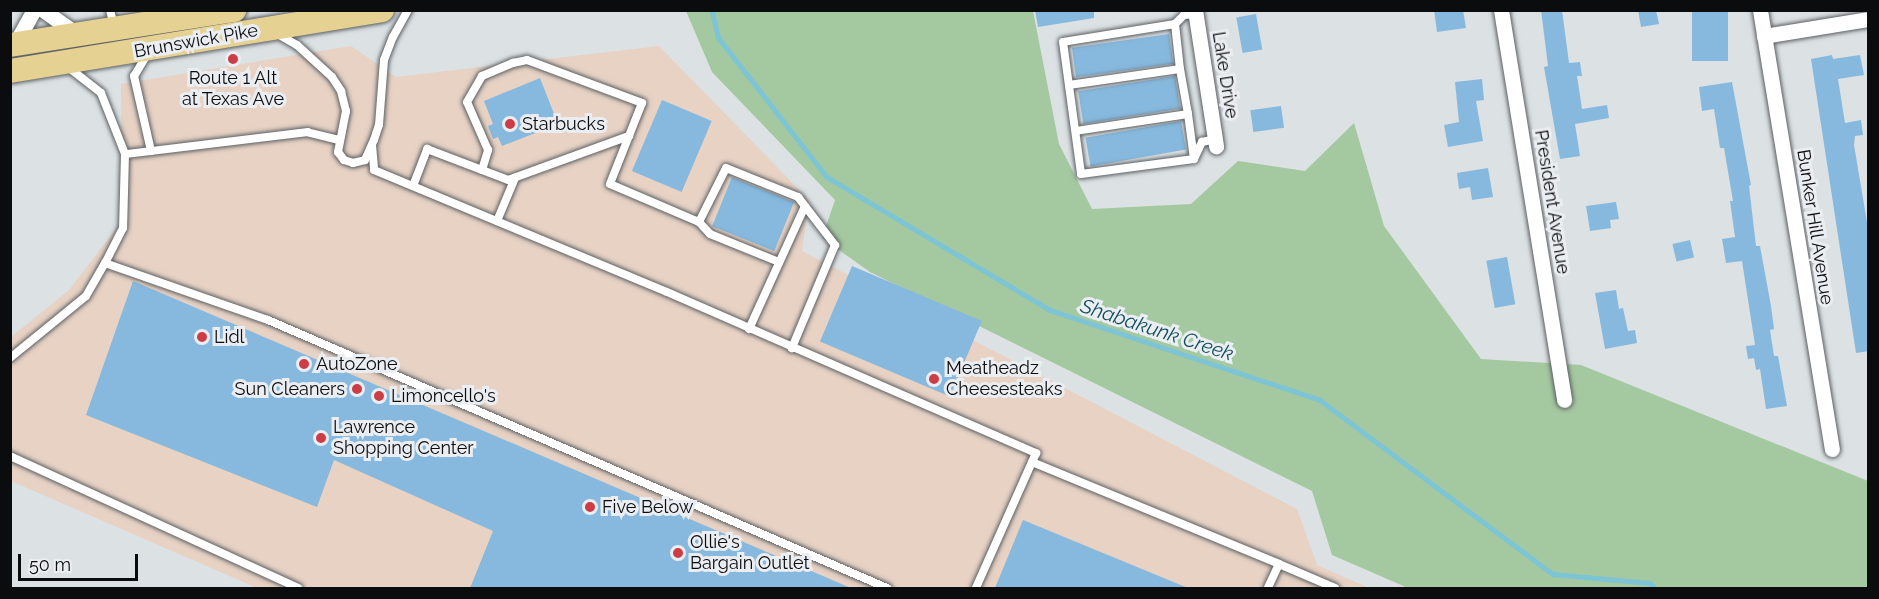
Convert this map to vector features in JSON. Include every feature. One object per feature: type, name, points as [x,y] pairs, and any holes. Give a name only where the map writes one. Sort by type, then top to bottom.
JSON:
[{"type":"main road","name":"Brunswick Pike","points":[[13,44],[78,35],[113,20],[234,10]]},
{"type":"main road","name":"Brunswick Pike","points":[[10,71],[64,64],[382,10]]},
{"type":"street","points":[[13,44],[34,10]]},
{"type":"street","points":[[43,10],[78,35]]},
{"type":"street","name":"President Avenue","points":[[1501,10],[1564,400]]},
{"type":"street","name":"Bunker Hill Avenue","points":[[1760,10],[1832,449]]},
{"type":"street","name":"Lake Drive","points":[[1195,12],[1215,143]]},
{"type":"street","points":[[1764,36],[1869,19]]},
{"type":"lane","points":[[269,29],[297,45],[332,77],[341,91],[346,111],[338,152],[344,160],[354,163],[365,160],[372,146],[379,125],[384,60],[393,37],[408,10]]},
{"type":"lane","points":[[1194,159],[1081,174],[1063,42],[1175,24],[1184,15],[1195,12]]},
{"type":"lane","points":[[1175,24],[1194,159]]},
{"type":"lane","points":[[151,49],[134,76],[151,151]]},
{"type":"lane","points":[[482,170],[488,150],[467,102],[482,76],[513,63],[527,60],[642,103],[610,184],[699,222],[710,234],[779,262]]},
{"type":"lane","points":[[10,358],[86,296],[123,228],[125,154],[101,93],[64,64]]},
{"type":"lane","points":[[1069,85],[1180,69]]},
{"type":"lane","points":[[1076,131],[1188,114]]},
{"type":"lane","points":[[125,154],[308,132],[339,140]]},
{"type":"lane","points":[[413,186],[427,149],[508,180],[629,136]]},
{"type":"lane","points":[[1194,159],[1202,142],[1215,143]]},
{"type":"lane","points":[[372,146],[374,170],[1036,453],[976,588]]},
{"type":"lane","points":[[699,222],[726,168],[798,197],[835,245],[792,348]]},
{"type":"lane","points":[[497,221],[515,178]]},
{"type":"lane","points":[[749,329],[805,206]]},
{"type":"lane","points":[[105,262],[267,320],[887,588]]},
{"type":"lane","points":[[10,456],[298,588]]},
{"type":"lane","points":[[1032,462],[1335,588]]},
{"type":"lane","points":[[1268,588],[1279,564]]},
{"type":"shaded area","name":"Lawrence Shopping Center","points":[[351,46],[396,77],[659,46],[809,200],[802,251],[1297,509],[1317,565],[1369,588],[257,588],[11,481],[11,337],[69,290],[122,221],[121,84]]},
{"type":"green space","points":[[686,11],[1033,11],[1059,144],[1092,209],[1191,204],[1238,161],[1305,171],[1354,123],[1384,226],[1481,359],[1581,365],[1868,481],[1868,588],[1408,588],[1332,555],[1312,491],[870,272],[822,238],[835,200],[712,72]]},
{"type":"building","points":[[1035,10],[1094,10],[1094,18],[1038,27]]},
{"type":"building","points":[[1434,10],[1463,10],[1466,28],[1437,32]]},
{"type":"building","points":[[1541,10],[1562,10],[1569,63],[1580,62],[1582,76],[1577,76],[1582,109],[1607,105],[1609,118],[1575,124],[1580,156],[1560,159],[1544,67],[1548,66]]},
{"type":"building","points":[[1638,10],[1656,10],[1659,24],[1641,27]]},
{"type":"building","points":[[1692,10],[1728,10],[1728,61],[1692,61]]},
{"type":"building","points":[[1256,14],[1262,49],[1243,53],[1236,17]]},
{"type":"building","points":[[1169,34],[1173,64],[1076,77],[1072,48]]},
{"type":"building","points":[[1832,55],[1833,59],[1860,55],[1864,75],[1838,79],[1845,123],[1861,120],[1863,135],[1855,136],[1854,145],[1869,234],[1869,351],[1856,353],[1811,59]]},
{"type":"building","points":[[1175,76],[1180,109],[1083,124],[1078,91]]},
{"type":"building","points":[[540,78],[558,124],[502,146],[498,137],[493,139],[488,126],[493,124],[484,101]]},
{"type":"building","points":[[1482,79],[1484,100],[1476,101],[1483,141],[1448,147],[1444,125],[1459,122],[1455,82]]},
{"type":"building","points":[[1732,82],[1751,185],[1749,186],[1756,246],[1760,246],[1771,306],[1774,329],[1770,330],[1774,356],[1778,356],[1787,406],[1766,409],[1760,369],[1756,370],[1754,358],[1748,359],[1746,346],[1755,345],[1742,261],[1726,263],[1722,239],[1735,237],[1730,201],[1733,201],[1724,148],[1720,148],[1714,109],[1702,111],[1699,87]]},
{"type":"building","points":[[662,100],[712,121],[682,192],[632,171]]},
{"type":"building","points":[[1281,106],[1284,128],[1253,132],[1250,110]]},
{"type":"building","points":[[1181,121],[1186,150],[1091,166],[1085,138]]},
{"type":"building","points":[[1488,168],[1493,197],[1472,200],[1470,187],[1459,189],[1457,173]]},
{"type":"building","points":[[732,177],[794,202],[774,251],[712,226]]},
{"type":"building","points":[[1616,202],[1619,219],[1610,220],[1611,228],[1590,231],[1586,206]]},
{"type":"building","points":[[1690,240],[1694,258],[1677,262],[1672,244]]},
{"type":"building","points":[[1507,257],[1515,304],[1495,308],[1486,261]]},
{"type":"building","points":[[852,266],[982,321],[950,397],[820,341]]},
{"type":"building","name":"Lawrence Shopping Center","points":[[133,281],[851,588],[470,588],[493,531],[334,460],[317,507],[86,415]]},
{"type":"building","points":[[1616,290],[1619,309],[1623,308],[1628,331],[1635,330],[1637,343],[1605,349],[1595,293]]},
{"type":"building","points":[[1023,520],[1188,588],[995,588]]},
{"type":"waterway","name":"Shabakunk Creek","points":[[712,10],[718,37],[827,177],[1050,310],[1320,400],[1553,574],[1650,583],[1655,588]]},
{"type":"place","name":"Route 1 Alt at Texas Ave","points":[[233,59]]},
{"type":"place","name":"Starbucks","points":[[510,124]]},
{"type":"place","name":"Lidl","points":[[202,337]]},
{"type":"place","name":"AutoZone","points":[[304,364]]},
{"type":"place","name":"Meatheadz Cheesesteaks","points":[[934,379]]},
{"type":"place","name":"Sun Cleaners","points":[[357,389]]},
{"type":"place","name":"Limoncello's","points":[[379,396]]},
{"type":"place","name":"Lawrence Shopping Center","points":[[321,438]]},
{"type":"place","name":"Five Below","points":[[590,507]]},
{"type":"place","name":"Ollie's Bargain Outlet","points":[[678,553]]}]
